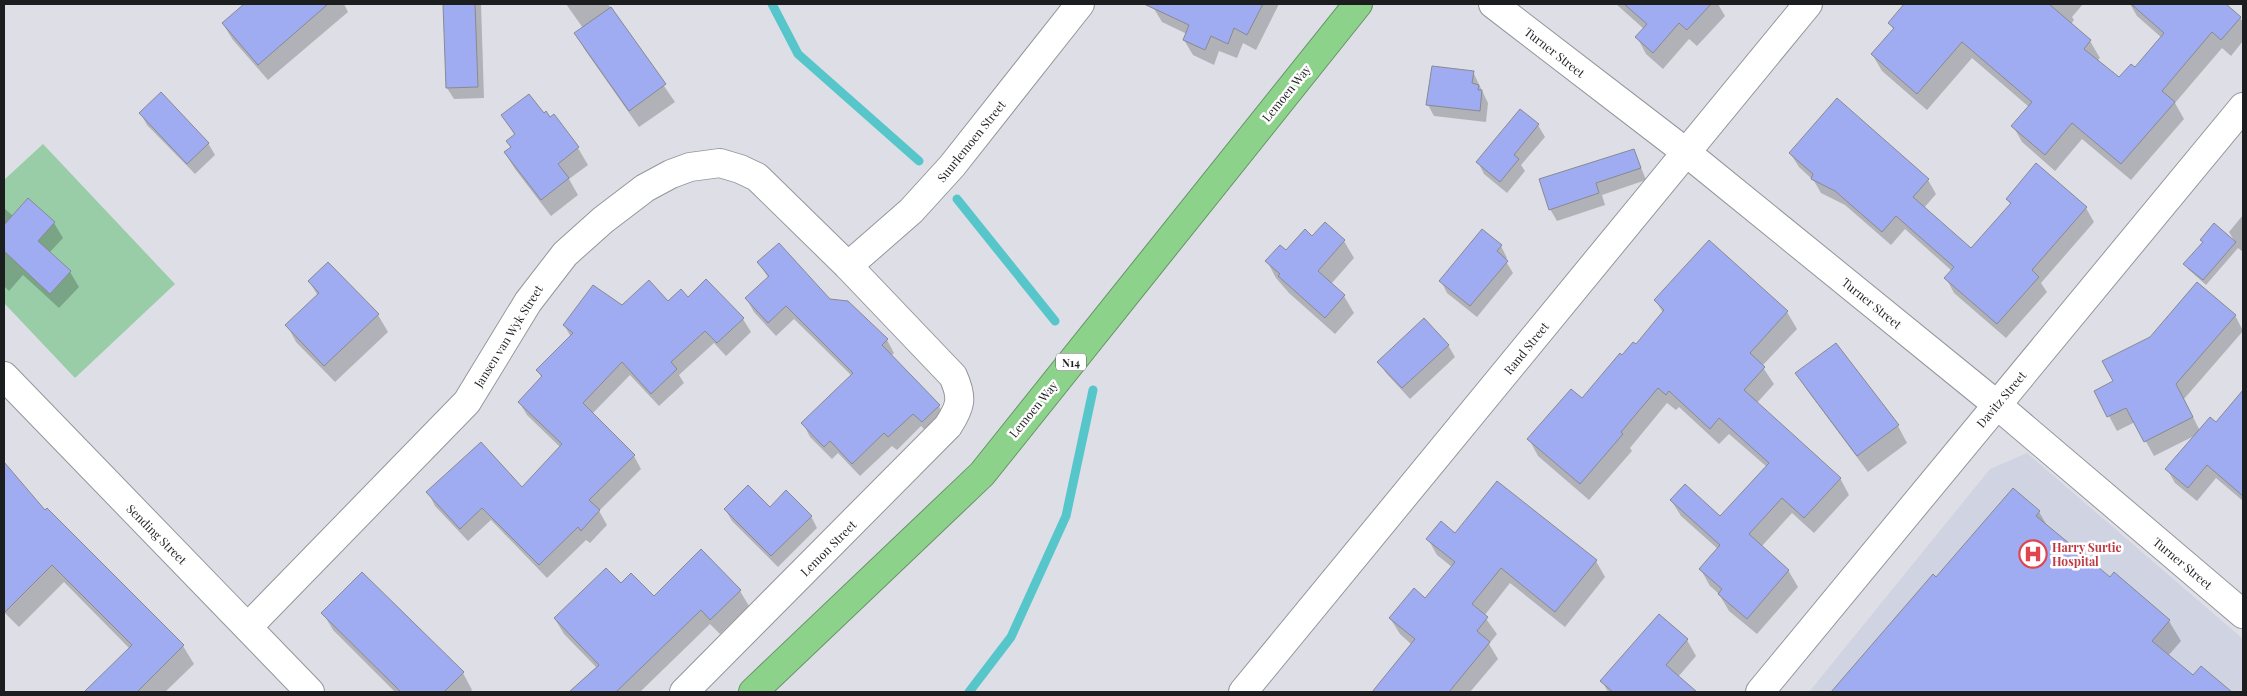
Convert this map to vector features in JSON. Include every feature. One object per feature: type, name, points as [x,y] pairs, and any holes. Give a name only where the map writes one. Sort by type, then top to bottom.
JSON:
[{"type":"highway","name":"Lemoen Way","points":[[753,692],[982,474],[1358,4]]},
{"type":"street","name":"Suurlemoen Street","points":[[848,266],[911,210],[947,172],[1080,4]]},
{"type":"street","name":"Turner Street","points":[[1493,4],[1687,153],[1996,404],[2243,614]]},
{"type":"street","name":"Rand Street","points":[[1243,692],[1808,4]]},
{"type":"street","name":"Davitz Street","points":[[1760,692],[2243,107]]},
{"type":"street","name":"Jansen van Wyk Street","points":[[248,627],[467,402],[528,302],[564,254],[603,220],[645,188],[671,174],[690,167],[720,163],[740,169],[766,185],[848,266],[944,366],[953,376],[960,396]]},
{"type":"street","name":"Sending Street","points":[[4,376],[310,692]]},
{"type":"street","name":"Lemon Street","points":[[684,692],[948,426],[959,409],[960,396]]},
{"type":"shaded area","name":"Harry Surtie Hospital","points":[[2027,453],[2243,639],[2243,692],[1809,692],[1990,469]]},
{"type":"green space","points":[[43,144],[175,284],[75,378],[4,303],[4,180]]},
{"type":"building","points":[[244,4],[328,4],[258,65],[222,23]]},
{"type":"building","points":[[443,4],[475,4],[478,87],[446,88]]},
{"type":"building","points":[[1144,4],[1263,4],[1247,35],[1234,28],[1228,44],[1211,36],[1205,50],[1183,40],[1189,25]]},
{"type":"building","points":[[1624,4],[1711,4],[1687,30],[1679,23],[1653,53],[1635,37],[1647,24]]},
{"type":"building","points":[[1904,4],[2049,4],[2091,40],[2084,49],[2119,77],[2131,64],[2135,67],[2164,33],[2131,4],[2226,4],[2241,17],[2221,40],[2212,32],[2162,91],[2175,102],[2121,164],[2072,123],[2045,155],[2011,126],[2032,102],[1962,42],[1917,94],[1871,54],[1894,28],[1888,23]]},
{"type":"building","points":[[611,7],[666,84],[629,111],[574,33]]},
{"type":"building","points":[[1432,66],[1474,71],[1472,83],[1479,85],[1478,90],[1482,90],[1480,111],[1426,105]]},
{"type":"building","points":[[161,92],[209,143],[187,164],[139,113]]},
{"type":"building","points":[[529,94],[544,113],[546,111],[550,117],[554,114],[579,147],[558,164],[569,178],[541,200],[504,152],[511,147],[506,141],[515,134],[501,115]]},
{"type":"building","points":[[1837,98],[1929,179],[1913,197],[1971,248],[2011,203],[2006,199],[2036,163],[2087,207],[2032,270],[2039,277],[1997,324],[1944,278],[1954,267],[1896,216],[1882,232],[1835,191],[1811,179],[1813,174],[1789,153]]},
{"type":"building","points":[[1520,109],[1539,124],[1514,155],[1519,159],[1500,182],[1476,162]]},
{"type":"building","points":[[1634,149],[1641,168],[1596,183],[1599,193],[1549,210],[1539,179]]},
{"type":"building","points":[[28,198],[55,222],[38,241],[71,271],[50,294],[4,251],[4,225]]},
{"type":"building","points":[[1325,222],[1345,240],[1318,271],[1345,295],[1325,318],[1278,276],[1280,274],[1265,261],[1280,245],[1286,250],[1305,229],[1312,236]]},
{"type":"building","points":[[2214,223],[2236,242],[2203,280],[2183,264],[2203,242],[2200,240]]},
{"type":"building","points":[[1482,229],[1502,245],[1497,251],[1508,261],[1470,306],[1439,281]]},
{"type":"building","points":[[1709,240],[1788,311],[1750,353],[1765,367],[1744,390],[1841,478],[1804,518],[1782,498],[1749,534],[1789,570],[1747,619],[1718,594],[1722,589],[1699,569],[1720,545],[1670,500],[1685,484],[1720,516],[1769,463],[1719,418],[1710,429],[1669,391],[1666,395],[1658,388],[1621,432],[1623,434],[1580,484],[1527,439],[1571,389],[1582,398],[1620,353],[1622,355],[1633,342],[1636,344],[1664,310],[1654,300]]},
{"type":"building","points":[[779,243],[830,299],[848,301],[888,339],[882,345],[940,405],[922,422],[913,414],[888,437],[884,433],[852,464],[830,441],[824,447],[801,423],[853,373],[786,306],[768,323],[745,298],[769,276],[757,262]]},
{"type":"building","points":[[328,262],[379,314],[324,366],[285,325],[319,293],[308,281]]},
{"type":"building","points":[[706,279],[744,318],[717,343],[705,331],[671,362],[677,369],[651,394],[622,362],[583,403],[635,455],[589,500],[600,510],[581,531],[578,527],[539,565],[482,508],[460,529],[426,492],[481,442],[522,487],[562,444],[518,402],[542,376],[536,370],[573,333],[563,325],[593,285],[622,305],[649,280],[668,301],[681,289],[688,297]]},
{"type":"building","points":[[2197,282],[2236,315],[2176,384],[2193,417],[2144,442],[2126,408],[2107,417],[2094,391],[2113,381],[2102,361],[2150,337]]},
{"type":"building","points":[[1424,318],[1449,345],[1402,388],[1377,362]]},
{"type":"building","points":[[1836,343],[1899,425],[1857,456],[1795,373]]},
{"type":"building","points":[[2243,390],[2243,496],[2207,465],[2188,488],[2165,469],[2210,417],[2216,422]]},
{"type":"building","points":[[4,462],[45,510],[47,508],[184,645],[137,692],[84,692],[132,645],[52,565],[4,613]]},
{"type":"building","points":[[1497,481],[1597,560],[1555,612],[1501,568],[1472,604],[1488,617],[1477,631],[1490,642],[1449,692],[1372,692],[1415,639],[1389,618],[1414,588],[1425,598],[1455,562],[1426,539],[1441,521],[1455,533]]},
{"type":"building","points":[[748,485],[770,507],[786,490],[812,516],[771,556],[724,509]]},
{"type":"building","name":"Harry Surtie Hospital","points":[[2013,488],[2040,511],[2036,516],[2110,577],[2114,572],[2170,620],[2152,641],[2193,675],[2201,666],[2232,692],[1831,692],[1933,574],[1936,577]]},
{"type":"building","points":[[701,549],[741,590],[710,620],[701,610],[616,692],[569,692],[599,665],[554,618],[606,568],[621,583],[631,573],[654,596]]},
{"type":"building","points":[[362,572],[464,672],[444,692],[401,692],[321,613]]},
{"type":"building","points":[[1659,614],[1688,639],[1666,665],[1697,692],[1613,692],[1600,681]]},
{"type":"waterway","points":[[772,4],[798,54],[919,161]]},
{"type":"waterway","points":[[957,199],[1055,321]]},
{"type":"waterway","points":[[969,692],[1011,637],[1066,516],[1093,390]]},
{"type":"place","name":"Harry Surtie Hospital","points":[[2033,554]]}]
